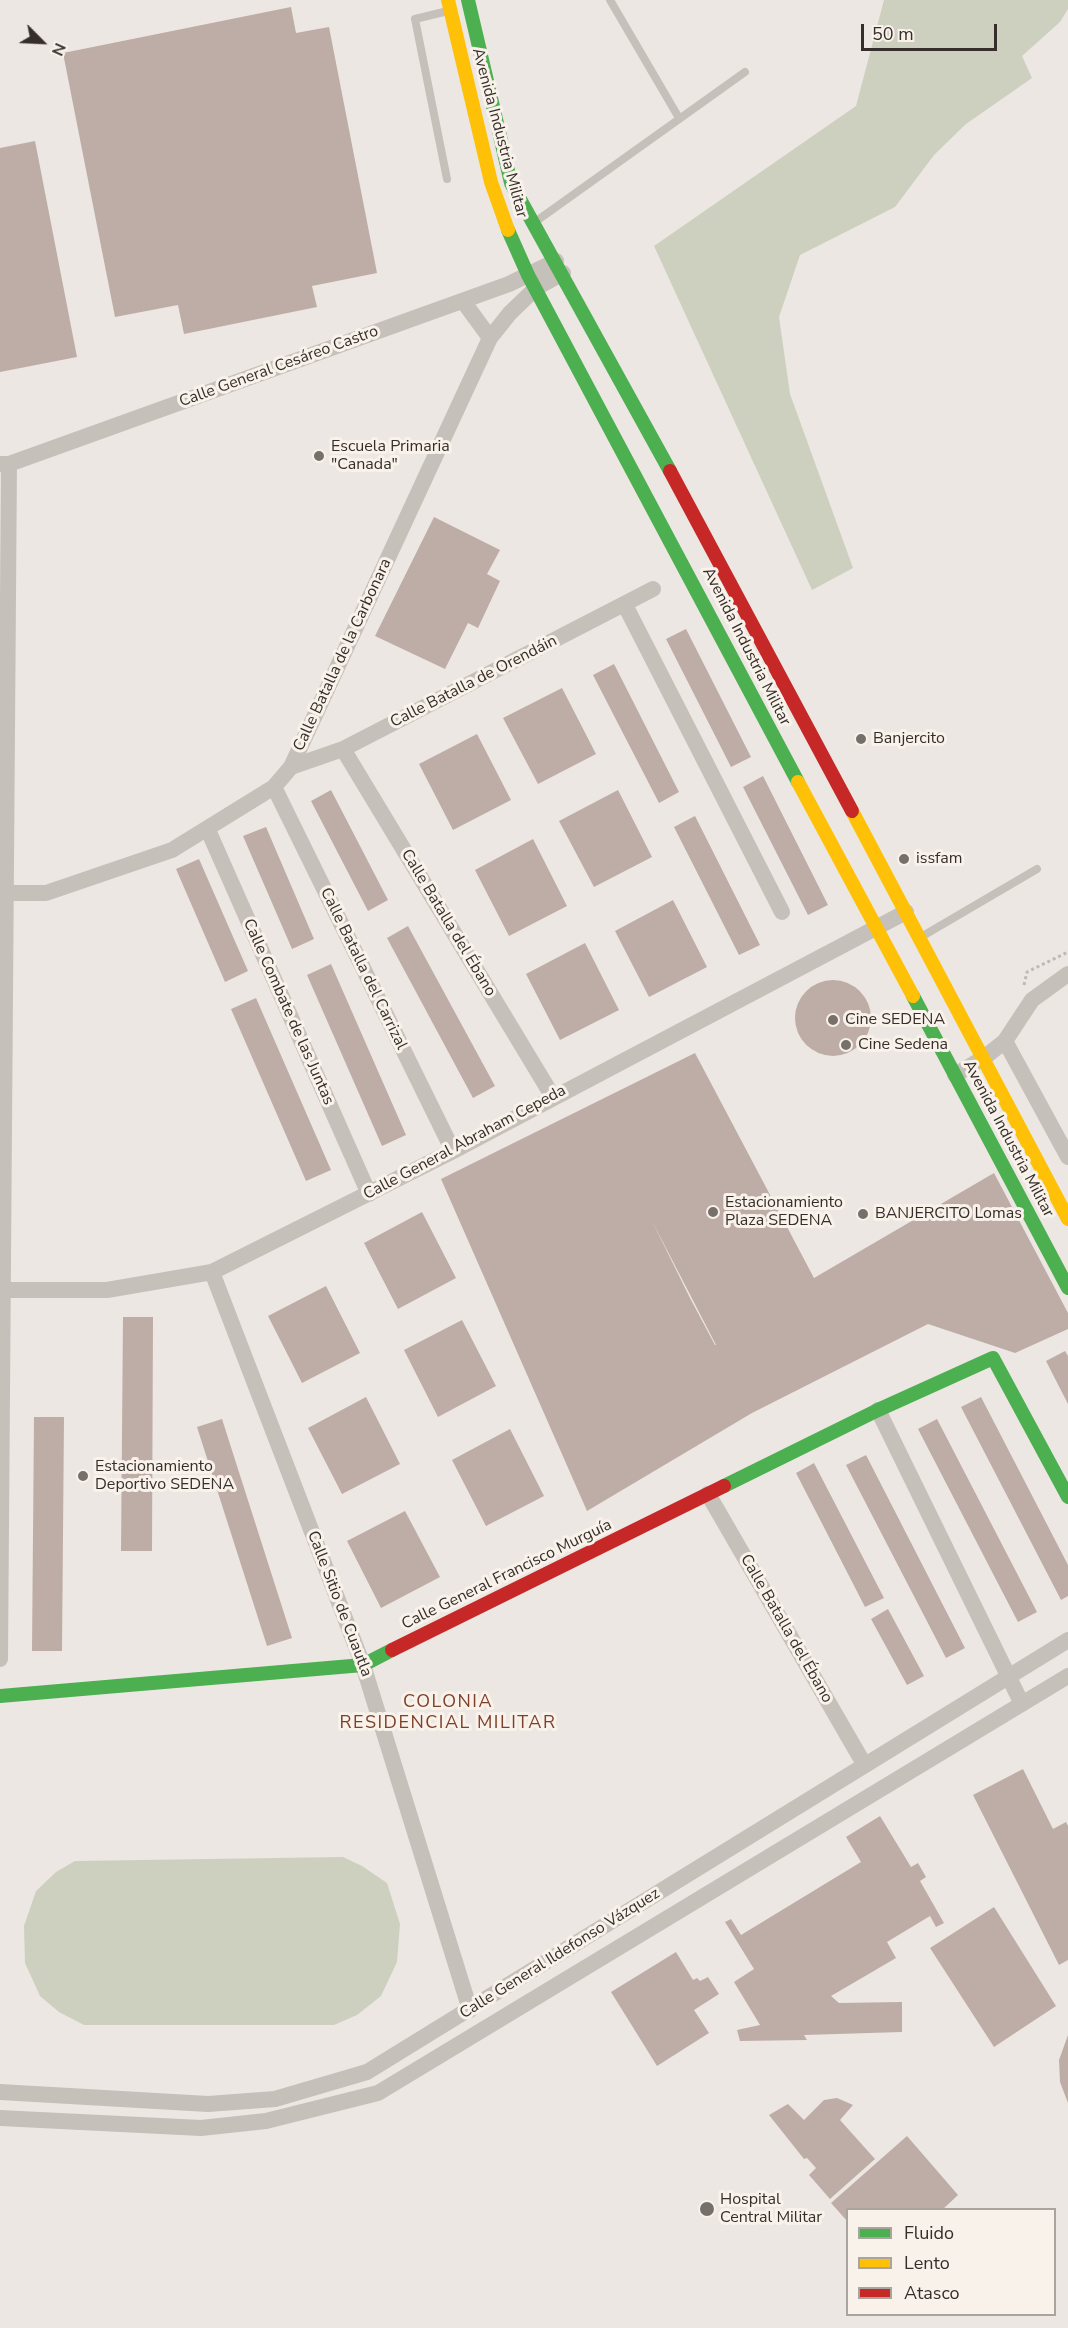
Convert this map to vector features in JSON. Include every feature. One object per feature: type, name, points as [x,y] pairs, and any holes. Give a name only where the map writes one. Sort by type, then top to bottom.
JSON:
[{"type":"main road","name":"Avenida Industria Militar","points":[[469,3],[511,183],[532,224],[560,267],[985,1058],[1068,1219]]},
{"type":"main road","name":"Avenida Industria Militar","points":[[449,5],[491,182],[503,220],[532,282],[1068,1288]]},
{"type":"main road","name":"Calle General Francisco Murguía","points":[[0,1696],[363,1665],[878,1410],[993,1358],[1068,1497]]},
{"type":"street","name":"Calle General Cesáreo Castro","points":[[4,464],[479,295],[532,282],[560,267]]},
{"type":"street","name":"Calle Batalla de la Carbonara","points":[[3,893],[46,893],[172,850],[208,830],[274,787],[291,767],[490,338],[532,282]]},
{"type":"street","points":[[463,301],[490,338]]},
{"type":"street","points":[[0,1659],[4,464]]},
{"type":"street","name":"Calle Batalla de Orendáin","points":[[291,767],[343,749],[653,589]]},
{"type":"street","points":[[625,605],[782,912]]},
{"type":"street","name":"Calle Batalla del Ébano","points":[[343,749],[553,1097]]},
{"type":"street","name":"Calle Batalla del Carrizal","points":[[274,787],[453,1151]]},
{"type":"street","name":"Calle Combate de las Juntas","points":[[208,830],[369,1194]]},
{"type":"street","name":"Calle General Abraham Cepeda","points":[[1,1290],[108,1290],[212,1272],[453,1151],[906,912]]},
{"type":"street","points":[[955,1075],[985,1058],[1005,1041],[1032,1000],[1068,974]]},
{"type":"street","points":[[1005,1041],[1068,1158]]},
{"type":"street","name":"Calle Sitio de Cuautla","points":[[212,1272],[363,1665],[470,2010]]},
{"type":"street","points":[[878,1410],[1022,1704]]},
{"type":"street","name":"Calle Batalla del Ébano","points":[[708,1494],[864,1764]]},
{"type":"street","name":"Calle General Ildefonso Vázquez","points":[[0,2092],[208,2104],[275,2099],[367,2072],[1068,1640]]},
{"type":"street","name":"Calle General Ildefonso Vázquez","points":[[0,2118],[201,2127],[266,2121],[378,2093],[1068,1676]]},
{"type":"lane","points":[[610,0],[679,118]]},
{"type":"lane","points":[[447,179],[415,20],[449,5],[469,3]]},
{"type":"lane","points":[[532,224],[745,72]]},
{"type":"lane","points":[[920,937],[1037,870]]},
{"type":"green space","points":[[884,0],[1068,0],[1068,9],[1060,22],[1022,56],[1032,78],[966,124],[934,155],[895,207],[800,255],[779,317],[790,394],[853,568],[812,590],[654,246],[856,106]]},
{"type":"green space","points":[[343,1857],[362,1866],[387,1883],[400,1924],[397,1962],[381,1996],[357,2015],[334,2025],[84,2025],[59,2012],[40,1996],[25,1963],[24,1926],[36,1891],[56,1872],[75,1861]]},
{"type":"building","points":[[291,7],[296,33],[329,27],[377,273],[312,286],[317,307],[184,334],[178,305],[115,317],[63,53]]},
{"type":"building","points":[[35,141],[77,357],[0,372],[0,148]]},
{"type":"building","points":[[434,517],[500,550],[487,574],[500,581],[478,628],[468,623],[445,669],[375,636]]},
{"type":"building","points":[[686,629],[751,757],[731,767],[666,639]]},
{"type":"building","points":[[614,664],[679,792],[659,803],[593,675]]},
{"type":"building","points":[[562,688],[596,754],[538,784],[503,718]]},
{"type":"building","points":[[477,734],[511,800],[453,830],[419,764]]},
{"type":"building","points":[[763,776],[828,905],[808,915],[743,787]]},
{"type":"building","points":[[331,790],[388,900],[368,911],[311,801]]},
{"type":"building","points":[[618,790],[652,857],[594,887],[559,821]]},
{"type":"building","points":[[695,816],[760,945],[739,955],[674,827]]},
{"type":"building","points":[[266,827],[314,939],[292,949],[243,836]]},
{"type":"building","points":[[533,839],[567,906],[509,936],[475,870]]},
{"type":"building","points":[[199,859],[248,971],[225,982],[176,869]]},
{"type":"building","points":[[673,900],[707,967],[649,997],[615,931]]},
{"type":"building","points":[[408,926],[495,1086],[473,1098],[387,938]]},
{"type":"building","points":[[585,943],[619,1010],[560,1040],[526,974]]},
{"type":"building","points":[[331,964],[406,1135],[382,1146],[307,975]]},
{"type":"building","name":"Cine SEDENA","points":[[833,980],[847,983],[860,991],[868,1004],[871,1018],[868,1032],[860,1045],[847,1053],[833,1056],[819,1053],[806,1045],[798,1032],[795,1018],[798,1004],[806,991],[819,983]]},
{"type":"building","points":[[256,998],[331,1170],[306,1181],[231,1009]]},
{"type":"building","points":[[695,1053],[814,1278],[994,1173],[1068,1313],[1068,1329],[1015,1353],[928,1324],[752,1413],[587,1511],[441,1179]],"holes":[[[652,1221],[716,1345],[690,1298]]]},
{"type":"building","points":[[422,1212],[456,1278],[398,1309],[364,1243]]},
{"type":"building","points":[[326,1286],[360,1353],[302,1383],[268,1316]]},
{"type":"building","points":[[123,1317],[153,1317],[152,1551],[121,1551]]},
{"type":"building","points":[[462,1320],[496,1386],[438,1417],[404,1350]]},
{"type":"building","points":[[1065,1351],[1068,1356],[1068,1404],[1046,1361]]},
{"type":"building","points":[[366,1397],[400,1464],[342,1494],[308,1428]]},
{"type":"building","points":[[981,1397],[1068,1565],[1068,1596],[1061,1600],[961,1407]]},
{"type":"building","points":[[34,1417],[64,1417],[62,1651],[32,1651]]},
{"type":"building","points":[[222,1419],[292,1638],[267,1646],[197,1427]]},
{"type":"building","points":[[937,1419],[1037,1612],[1018,1622],[918,1429]]},
{"type":"building","points":[[510,1429],[544,1496],[486,1526],[452,1460]]},
{"type":"building","points":[[866,1455],[965,1648],[946,1658],[846,1465]]},
{"type":"building","points":[[814,1463],[884,1598],[865,1607],[796,1473]]},
{"type":"building","points":[[405,1511],[440,1577],[381,1608],[347,1541]]},
{"type":"building","points":[[888,1609],[924,1676],[907,1685],[871,1619]]},
{"type":"building","points":[[1023,1769],[1053,1829],[1066,1822],[1068,1826],[1068,1960],[1059,1965],[973,1795]]},
{"type":"building","points":[[880,1816],[911,1867],[918,1863],[926,1877],[920,1881],[944,1923],[936,1927],[930,1916],[887,1942],[896,1958],[831,1996],[839,2003],[902,2002],[902,2032],[804,2035],[807,2040],[740,2041],[737,2030],[760,2025],[734,1982],[754,1969],[725,1922],[731,1919],[741,1935],[861,1862],[846,1837]]},
{"type":"building","points":[[994,1907],[1056,2006],[994,2047],[930,1948]]},
{"type":"building","points":[[676,1952],[693,1980],[697,1978],[700,1981],[708,1977],[719,1994],[694,2010],[709,2033],[657,2066],[611,1992]]},
{"type":"building","points":[[1068,2035],[1068,2103],[1060,2082],[1059,2060]]},
{"type":"building","points":[[837,2098],[853,2105],[840,2120],[875,2159],[830,2199],[809,2175],[816,2168],[807,2158],[804,2159],[769,2115],[788,2104],[804,2120],[824,2100]]},
{"type":"building","points":[[907,2136],[958,2195],[944,2208],[846,2208],[846,2220],[831,2203]]},
{"type":"traffic: fast","points":[[468,0],[511,183],[670,471]]},
{"type":"traffic: fast","points":[[508,230],[528,275],[798,782]]},
{"type":"traffic: fast","points":[[913,996],[1068,1288]]},
{"type":"traffic: fast","points":[[724,1486],[878,1410],[993,1358],[1068,1497]]},
{"type":"traffic: fast","points":[[0,1696],[363,1665],[392,1650]]},
{"type":"traffic: slow","points":[[448,0],[491,182],[508,230]]},
{"type":"traffic: slow","points":[[798,782],[913,996]]},
{"type":"traffic: slow","points":[[852,811],[1068,1219]]},
{"type":"traffic: jam","points":[[670,471],[852,811]]},
{"type":"traffic: jam","points":[[392,1650],[724,1486]]},
{"type":"place","name":"Escuela Primaria \"Canada\"","points":[[319,456]]},
{"type":"place","name":"Banjercito","points":[[861,739]]},
{"type":"place","name":"issfam","points":[[904,859]]},
{"type":"place","name":"Cine SEDENA","points":[[833,1020]]},
{"type":"place","name":"Cine Sedena","points":[[846,1045]]},
{"type":"place","name":"Estacionamiento Plaza SEDENA","points":[[713,1212]]},
{"type":"place","name":"BANJERCITO Lomas","points":[[863,1214]]},
{"type":"place","name":"Estacionamiento Deportivo SEDENA","points":[[83,1476]]},
{"type":"place","name":"Hospital Central Militar","points":[[707,2209]]},
{"type":"district","name":"COLONIA RESIDENCIAL MILITAR","points":[[448,1713]]}]
